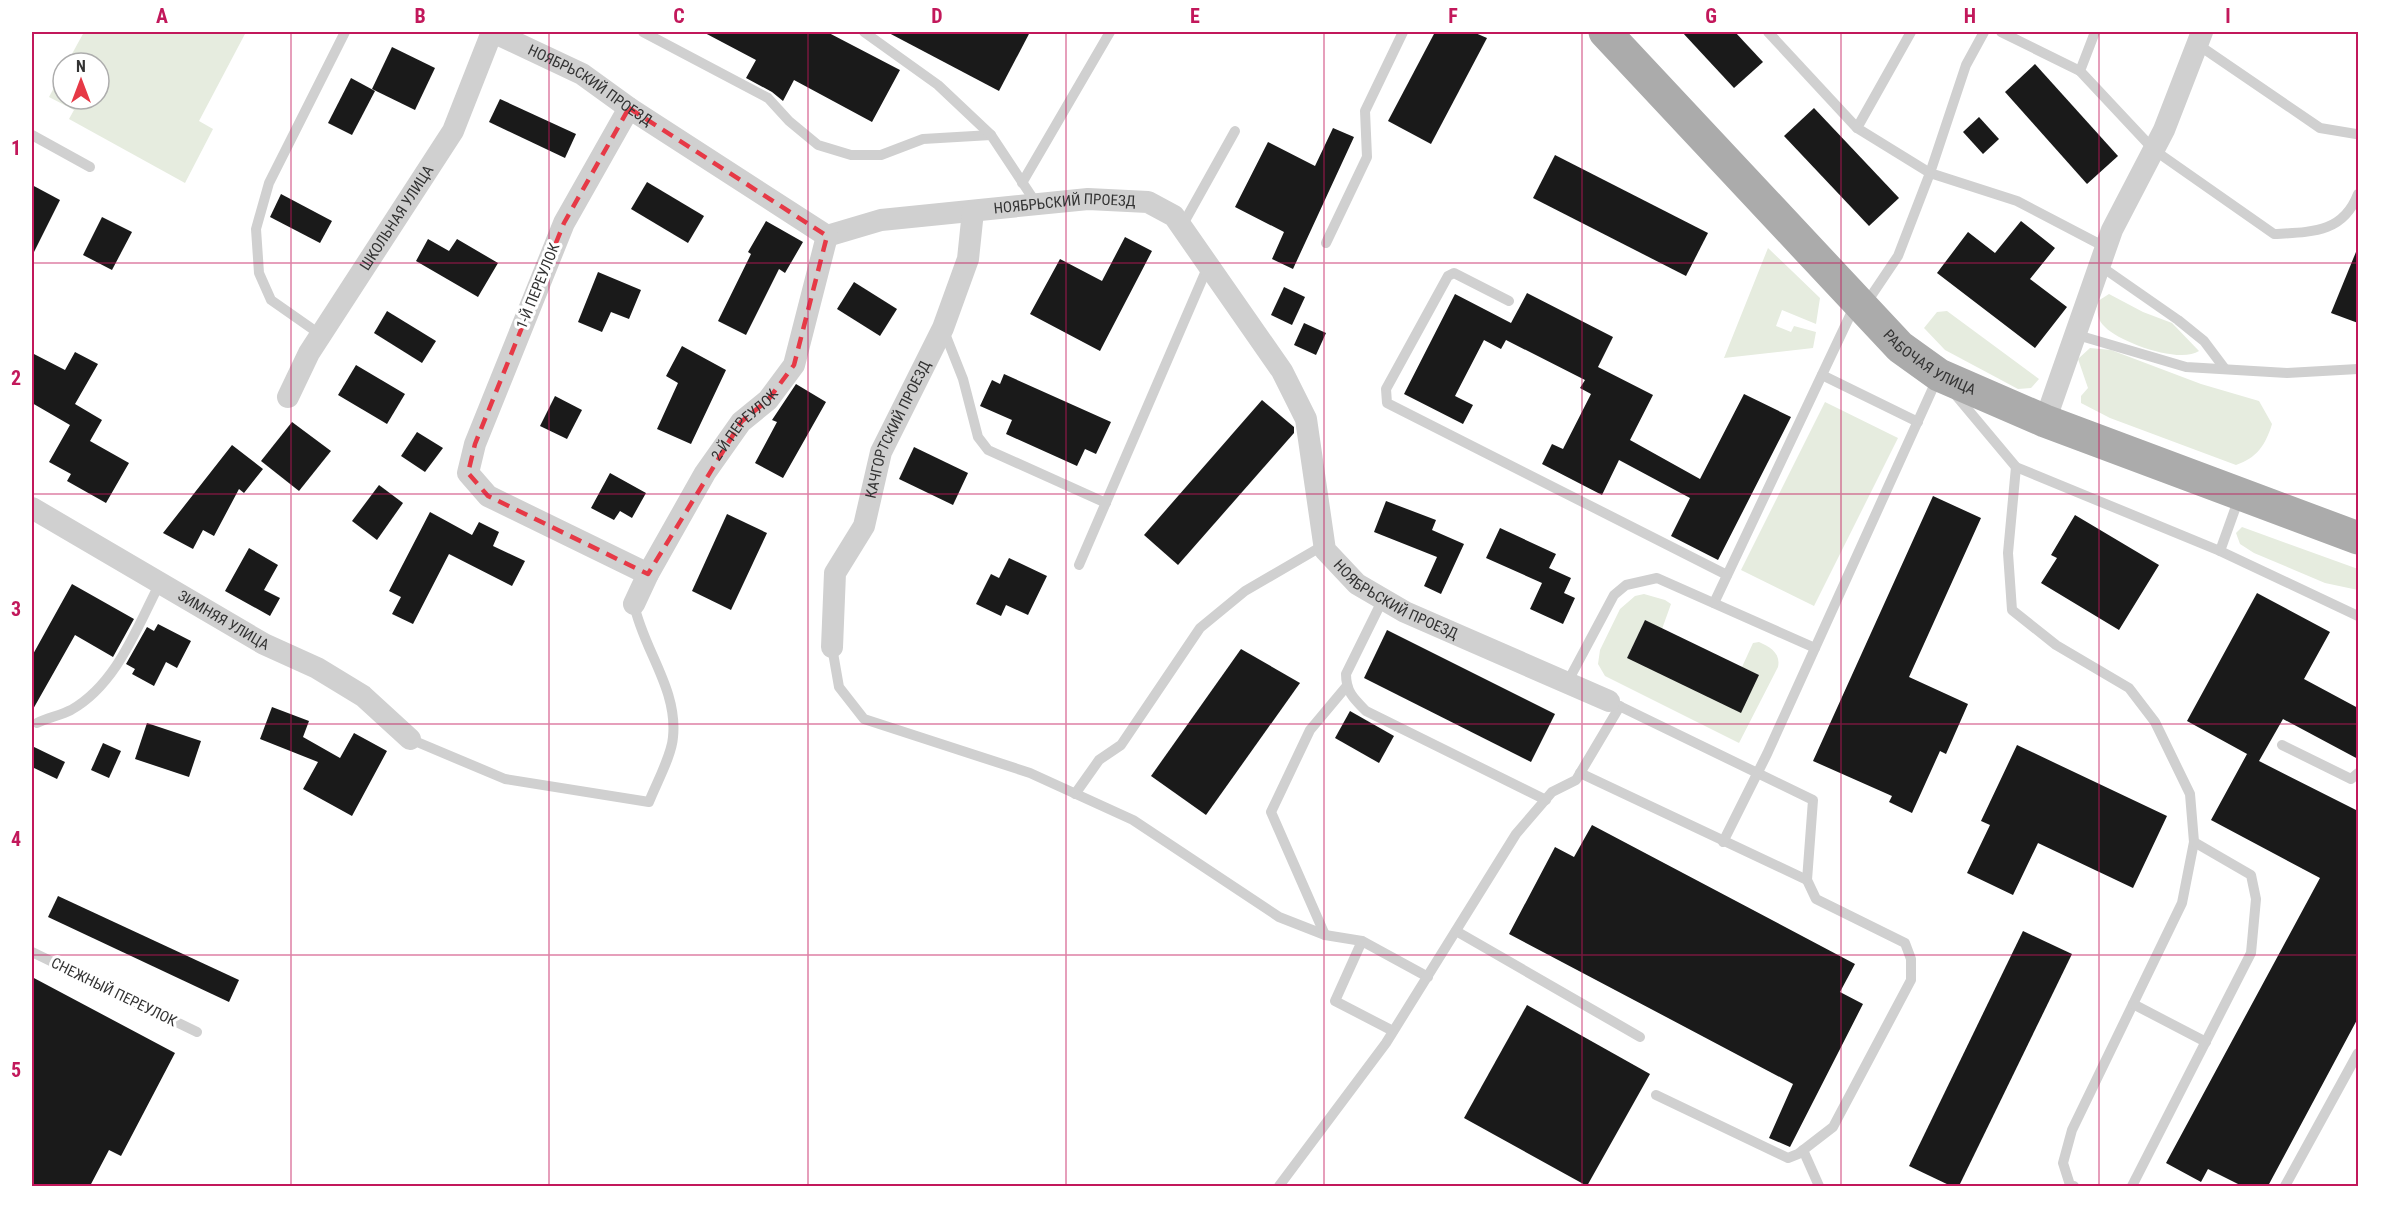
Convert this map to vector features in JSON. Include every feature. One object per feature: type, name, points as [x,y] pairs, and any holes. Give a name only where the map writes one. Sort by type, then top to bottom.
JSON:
[{"type":"main road","name":"РАБОЧАЯ УЛИЦА","points":[[1605,32],[1900,347],[1939,375],[2045,421],[2358,538]]},
{"type":"street","name":"ШКОЛЬНАЯ УЛИЦА","points":[[288,397],[321,335],[453,131],[493,32]]},
{"type":"street","name":"НОЯБРЬСКИЙ ПРОЕЗД","points":[[493,32],[582,74],[629,108],[827,236],[880,220],[1088,199],[1148,202],[1174,216],[1282,371],[1306,419],[1325,550],[1357,584],[1405,612],[1614,704]]},
{"type":"street","points":[[2045,421],[2102,256],[2154,150],[2200,38]]},
{"type":"street","name":"1-Й ПЕРЕУЛОК","points":[[629,108],[564,223],[475,444],[468,473],[488,496],[648,574]]},
{"type":"street","name":"КАЧГОРТСКИЙ ПРОЕЗД","points":[[832,647],[835,573],[864,526],[881,452],[943,328],[968,259],[973,211]]},
{"type":"street","name":"2-Й ПЕРЕУЛОК","points":[[634,604],[648,574],[705,473],[741,422],[768,400],[794,364],[827,236]]},
{"type":"street","name":"ЗИМНЯЯ УЛИЦА","points":[[32,508],[264,645],[317,668],[363,696],[410,739]]},
{"type":"lane","points":[[321,335],[271,300],[259,273],[256,229],[269,183],[345,32]]},
{"type":"lane","points":[[643,32],[768,98],[789,122],[818,145],[851,155],[880,155],[923,139],[991,135]]},
{"type":"lane","points":[[863,32],[938,85],[991,135],[1036,203]]},
{"type":"lane","points":[[1022,183],[1110,32]]},
{"type":"lane","points":[[1326,243],[1367,157],[1365,111],[1403,32]]},
{"type":"lane","points":[[1768,32],[1857,128],[1930,173],[2017,201],[2102,256],[2204,341],[2225,369]]},
{"type":"lane","points":[[1857,128],[1911,32]]},
{"type":"lane","points":[[1714,603],[1822,375],[1860,305],[1898,256],[1930,173],[1966,65],[1984,32]]},
{"type":"lane","points":[[2001,32],[2080,71],[2154,150],[2274,234],[2336,225],[2352,211],[2358,194]]},
{"type":"lane","points":[[2080,71],[2095,32]]},
{"type":"lane","points":[[2200,38],[2320,128],[2358,136]]},
{"type":"lane","points":[[1182,226],[1235,131]]},
{"type":"lane","points":[[32,135],[90,167]]},
{"type":"lane","points":[[1079,566],[1208,267]]},
{"type":"lane","points":[[1509,301],[1454,273],[1448,276],[1386,389],[1387,403],[1727,575]]},
{"type":"lane","points":[[943,328],[963,379],[978,437],[988,450],[1106,503]]},
{"type":"lane","points":[[2074,334],[2186,367],[2287,374],[2358,369]]},
{"type":"lane","points":[[1822,375],[1918,422]]},
{"type":"lane","points":[[1723,842],[1758,773],[1939,375],[2016,467],[2220,551],[2358,616]]},
{"type":"lane","points":[[2016,467],[2008,553],[2012,610],[2056,645],[2129,688],[2155,722],[2190,794],[2194,842],[2182,903],[2072,1130],[2063,1163],[2070,1185],[2074,1186]]},
{"type":"lane","points":[[2220,551],[2241,495]]},
{"type":"lane","points":[[1075,794],[1099,760],[1121,745],[1200,628],[1245,591],[1324,545]]},
{"type":"lane","points":[[1567,683],[1614,595],[1626,585],[1658,578],[1815,648]]},
{"type":"lane","points":[[37,723],[71,710],[97,691],[117,666],[160,583]]},
{"type":"lane","points":[[1383,599],[1346,674],[1346,687],[1354,700],[1366,711],[1546,800]]},
{"type":"lane","points":[[410,739],[505,779],[649,802],[674,738],[668,695],[662,675],[638,625],[634,604]]},
{"type":"lane","points":[[832,647],[839,687],[864,719],[1030,773],[1133,820],[1279,917],[1325,935],[1362,941],[1428,977]]},
{"type":"lane","points":[[1325,935],[1271,812],[1310,730],[1346,687]]},
{"type":"lane","points":[[1279,1186],[1393,1031],[1516,834],[1552,792],[1576,780],[1614,704],[1813,800],[1807,880],[1816,898],[1905,943],[1911,959],[1911,980],[1833,1127],[1803,1150],[1788,1158],[1656,1095]]},
{"type":"lane","points":[[2282,745],[2351,779],[2358,773]]},
{"type":"lane","points":[[1580,773],[1807,880]]},
{"type":"lane","points":[[2132,1186],[2252,953],[2256,899],[2252,875],[2194,842]]},
{"type":"lane","points":[[1456,931],[1640,1037]]},
{"type":"lane","points":[[1362,941],[1335,1001],[1393,1031]]},
{"type":"lane","name":"СНЕЖНЫЙ ПЕРЕУЛОК","points":[[32,952],[197,1032]]},
{"type":"lane","points":[[2133,1004],[2206,1042]]},
{"type":"lane","points":[[2285,1186],[2358,1053]]},
{"type":"lane","points":[[1803,1150],[1819,1186]]},
{"type":"highlighted area","points":[[629,108],[827,236],[794,365],[768,400],[741,422],[648,574],[488,496],[468,473],[475,444],[564,223]]},
{"type":"shaded area","points":[[84,32],[246,32],[199,121],[213,129],[185,183],[69,119],[73,111],[111,111],[111,51],[74,51]]},
{"type":"shaded area","points":[[1768,248],[1820,298],[1816,324],[1782,310],[1776,326],[1791,332],[1794,326],[1816,332],[1813,348],[1724,358]]},
{"type":"shaded area","points":[[2109,294],[2143,312],[2172,323],[2199,351],[2179,355],[2165,353],[2137,345],[2113,333],[2102,324],[2098,312],[2098,301]]},
{"type":"shaded area","points":[[1947,311],[2039,379],[2031,388],[2018,389],[1945,350],[1924,328],[1937,312]]},
{"type":"shaded area","points":[[2090,348],[2111,350],[2201,384],[2259,401],[2272,424],[2267,438],[2255,454],[2236,465],[2110,418],[2081,403],[2081,396],[2088,388],[2078,359]]},
{"type":"shaded area","points":[[1825,402],[1898,438],[1814,606],[1741,570]]},
{"type":"shaded area","points":[[2242,527],[2358,569],[2358,590],[2325,583],[2254,553],[2240,544],[2236,533]]},
{"type":"shaded area","points":[[1644,594],[1671,604],[1662,629],[1645,620],[1627,658],[1759,675],[1742,667],[1753,643],[1759,642],[1771,648],[1776,654],[1778,667],[1739,743],[1605,676],[1598,664],[1600,650],[1620,609],[1635,596]]},
{"type":"building","points":[[703,32],[827,32],[900,70],[872,122],[794,80],[783,101],[772,92],[746,78],[756,60]]},
{"type":"building","points":[[887,32],[1030,32],[999,91]]},
{"type":"building","points":[[1435,32],[1473,32],[1487,38],[1431,144],[1388,121]]},
{"type":"building","points":[[1682,32],[1735,32],[1763,62],[1734,88]]},
{"type":"building","points":[[392,47],[435,68],[415,110],[372,89]]},
{"type":"building","points":[[2035,64],[2118,156],[2087,184],[2005,92]]},
{"type":"building","points":[[351,78],[375,91],[352,135],[328,123]]},
{"type":"building","points":[[500,99],[576,134],[565,158],[489,122]]},
{"type":"building","points":[[1814,108],[1899,198],[1869,226],[1784,136]]},
{"type":"building","points":[[1979,117],[1999,139],[1983,154],[1963,132]]},
{"type":"building","points":[[1333,128],[1354,137],[1293,269],[1272,259],[1284,232],[1235,207],[1268,142],[1315,166]]},
{"type":"building","points":[[1555,155],[1708,233],[1686,276],[1533,198]]},
{"type":"building","points":[[647,182],[704,216],[688,243],[631,209]]},
{"type":"building","points":[[32,185],[60,200],[32,256]]},
{"type":"building","points":[[281,194],[332,221],[320,243],[270,217]]},
{"type":"building","points":[[102,217],[132,232],[112,270],[83,255]]},
{"type":"building","points":[[766,221],[803,242],[785,273],[779,269],[746,335],[718,321],[751,254],[748,252]]},
{"type":"building","points":[[2021,221],[2055,248],[2030,279],[2067,307],[2035,348],[1937,273],[1968,232],[1995,253]]},
{"type":"building","points":[[1125,237],[1152,251],[1100,351],[1030,314],[1060,259],[1102,281]]},
{"type":"building","points":[[428,239],[449,251],[457,239],[498,263],[478,297],[416,261]]},
{"type":"building","points":[[2358,247],[2358,323],[2331,313]]},
{"type":"building","points":[[598,272],[641,290],[629,319],[611,312],[602,332],[578,322]]},
{"type":"building","points":[[854,282],[897,309],[880,336],[837,309]]},
{"type":"building","points":[[1284,287],[1305,297],[1292,325],[1271,315]]},
{"type":"building","points":[[1527,293],[1613,337],[1598,367],[1653,395],[1630,440],[1700,479],[1744,394],[1791,417],[1718,560],[1671,536],[1690,498],[1619,460],[1602,495],[1542,464],[1552,444],[1563,449],[1591,394],[1580,388],[1585,380],[1506,340],[1501,349],[1484,340],[1455,396],[1473,405],[1463,424],[1404,394],[1455,294],[1511,323]]},
{"type":"building","points":[[387,311],[436,341],[422,363],[374,333]]},
{"type":"building","points":[[1304,323],[1326,333],[1316,355],[1294,345]]},
{"type":"building","points":[[682,346],[726,370],[691,444],[657,429],[678,383],[666,376]]},
{"type":"building","points":[[75,352],[98,364],[75,404],[102,420],[90,441],[129,463],[106,503],[67,481],[71,474],[49,462],[70,425],[32,403],[32,353],[65,370]]},
{"type":"building","points":[[356,365],[405,394],[387,424],[338,395]]},
{"type":"building","points":[[1004,374],[1111,422],[1096,454],[1085,449],[1077,466],[1006,434],[1012,420],[980,406],[992,380],[1000,384]]},
{"type":"building","points":[[796,384],[826,402],[783,478],[755,463],[777,422],[772,420]]},
{"type":"building","points":[[555,396],[582,410],[567,439],[540,426]]},
{"type":"building","points":[[1262,400],[1294,427],[1294,433],[1178,565],[1144,535]]},
{"type":"building","points":[[292,422],[331,451],[299,491],[261,461]]},
{"type":"building","points":[[417,432],[443,448],[425,472],[401,456]]},
{"type":"building","points":[[232,445],[263,469],[244,493],[239,489],[214,536],[203,530],[193,549],[163,533]]},
{"type":"building","points":[[914,447],[968,473],[953,505],[899,479]]},
{"type":"building","points":[[610,473],[646,493],[632,518],[620,511],[614,520],[591,508]]},
{"type":"building","points":[[379,485],[403,503],[377,540],[352,521]]},
{"type":"building","points":[[1933,496],[1981,518],[1909,677],[1968,704],[1946,754],[1940,751],[1912,813],[1889,802],[1892,796],[1813,761]]},
{"type":"building","points":[[1386,501],[1436,520],[1432,530],[1464,544],[1441,594],[1424,586],[1437,557],[1374,532]]},
{"type":"building","points":[[430,512],[472,535],[479,522],[499,532],[493,546],[525,561],[512,586],[449,554],[413,624],[392,614],[401,597],[389,591]]},
{"type":"building","points":[[727,514],[767,533],[731,610],[692,591]]},
{"type":"building","points":[[2075,515],[2159,565],[2119,630],[2041,583],[2057,558],[2051,555]]},
{"type":"building","points":[[1500,528],[1556,554],[1549,568],[1571,578],[1564,593],[1575,598],[1563,624],[1530,609],[1542,583],[1486,558]]},
{"type":"building","points":[[249,548],[278,565],[264,590],[280,598],[270,616],[225,591]]},
{"type":"building","points":[[1009,558],[1047,576],[1028,615],[1006,605],[1001,616],[976,604],[991,574],[999,578]]},
{"type":"building","points":[[72,584],[134,619],[113,657],[75,635],[32,711],[32,656]]},
{"type":"building","points":[[2257,593],[2330,632],[2304,679],[2358,708],[2358,759],[2283,719],[2259,761],[2358,811],[2358,1018],[2268,1186],[2242,1186],[2208,1169],[2201,1182],[2166,1163],[2320,878],[2211,820],[2247,754],[2258,760],[2187,721]]},
{"type":"building","points":[[1645,620],[1759,675],[1741,713],[1627,658]]},
{"type":"building","points":[[158,624],[191,641],[177,668],[166,662],[154,686],[132,674],[135,669],[126,664],[147,627],[154,631]]},
{"type":"building","points":[[1387,630],[1555,714],[1531,762],[1364,678]]},
{"type":"building","points":[[1241,649],[1300,683],[1206,815],[1151,776]]},
{"type":"building","points":[[272,707],[309,721],[303,737],[340,758],[354,733],[387,751],[352,816],[303,789],[318,762],[260,739]]},
{"type":"building","points":[[1350,711],[1394,736],[1379,763],[1335,738]]},
{"type":"building","points":[[147,723],[201,741],[189,777],[135,759]]},
{"type":"building","points":[[103,743],[121,751],[109,778],[91,770]]},
{"type":"building","points":[[2017,745],[2167,816],[2133,888],[2038,843],[2013,895],[1967,873],[1990,825],[1981,821]]},
{"type":"building","points":[[32,746],[65,762],[57,779],[32,767]]},
{"type":"building","points":[[1592,825],[1855,964],[1840,992],[1863,1004],[1790,1147],[1769,1138],[1793,1084],[1509,934],[1555,847],[1574,857]]},
{"type":"building","points":[[58,896],[239,980],[229,1002],[48,917]]},
{"type":"building","points":[[2023,931],[2072,954],[1959,1186],[1951,1186],[1909,1166]]},
{"type":"building","points":[[32,977],[175,1053],[121,1156],[109,1150],[90,1186],[32,1186]]},
{"type":"building","points":[[1527,1005],[1650,1074],[1587,1186],[1464,1118]]}]
